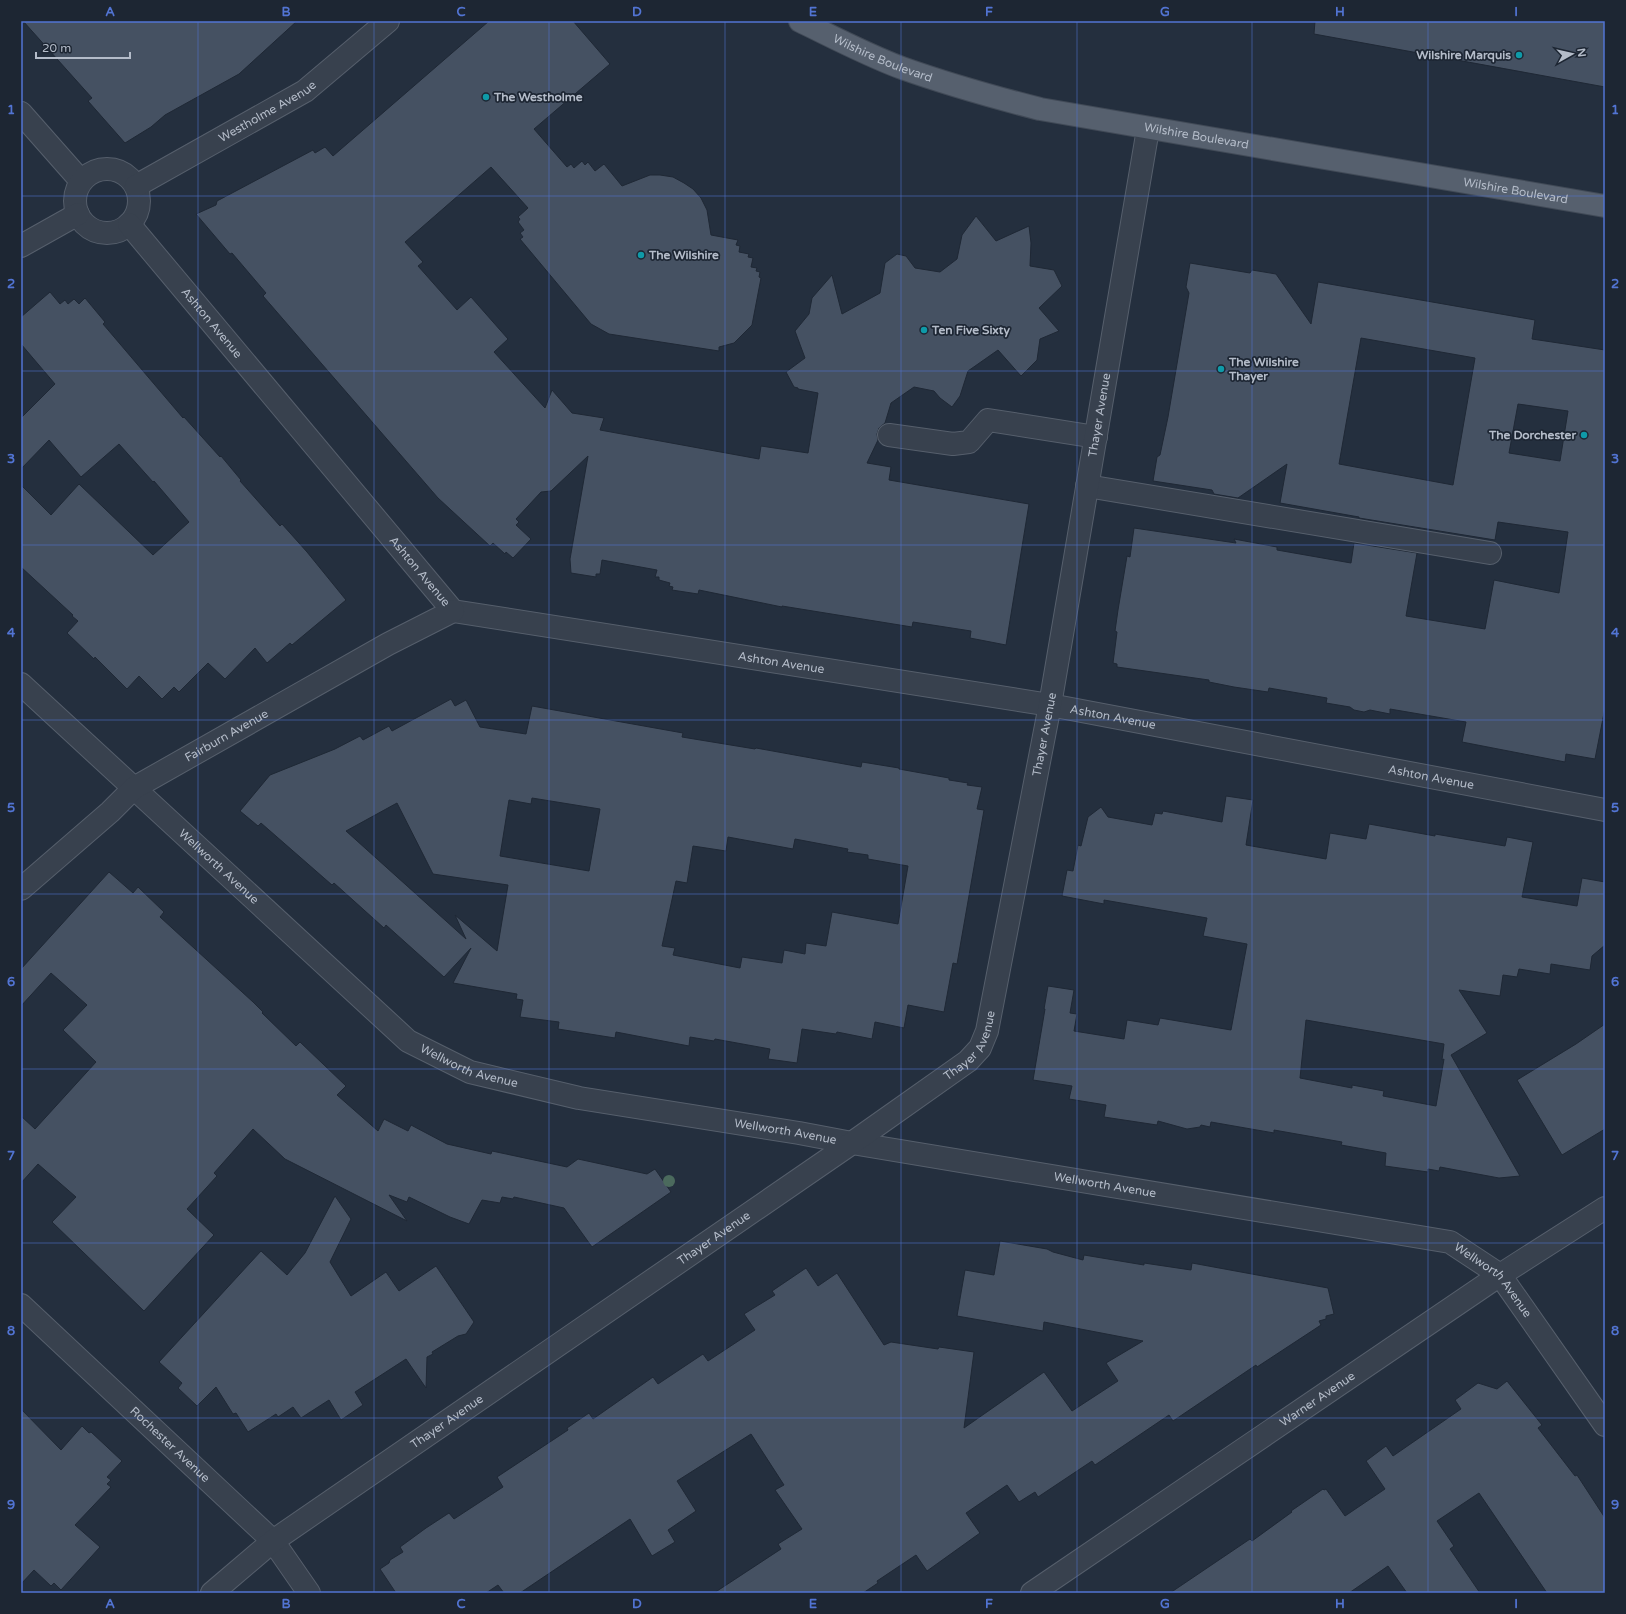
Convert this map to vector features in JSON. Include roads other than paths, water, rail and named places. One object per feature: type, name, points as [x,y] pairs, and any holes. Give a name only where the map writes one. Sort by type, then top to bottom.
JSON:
[{"type":"main road","name":"Wilshire Boulevard","points":[[800,21],[901,68],[980,94],[1040,109],[1148,129],[1605,206]]},
{"type":"street","name":"Westholme Avenue","points":[[136,186],[305,91],[388,21]]},
{"type":"street","points":[[21,113],[81,181]]},
{"type":"street","name":"Thayer Avenue","points":[[212,1593],[273,1541],[852,1143],[968,1061],[980,1048],[987,1031],[1050,705],[1148,129]]},
{"type":"street","points":[[110,168],[120,171],[130,178],[136,186],[139,202],[138,210],[129,224],[121,230],[111,233],[92,229],[84,223],[78,214],[75,197],[77,189],[81,181],[89,174],[110,168]]},
{"type":"street","points":[[21,246],[78,214]]},
{"type":"street","name":"Ashton Avenue","points":[[129,224],[453,611],[1050,705],[1605,810]]},
{"type":"street","points":[[889,435],[953,444],[969,442],[988,420],[1096,437]]},
{"type":"street","points":[[1087,486],[1490,552]]},
{"type":"street","name":"Fairburn Avenue","points":[[21,889],[110,812],[134,788],[388,644],[453,611]]},
{"type":"street","name":"Wellworth Avenue","points":[[21,684],[408,1041],[470,1072],[580,1098],[799,1133],[1450,1242],[1500,1275],[1605,1425]]},
{"type":"street","name":"Warner Avenue","points":[[1032,1593],[1500,1275],[1605,1208]]},
{"type":"street","name":"Rochester Avenue","points":[[21,1305],[273,1541],[309,1593]]},
{"type":"place","name":"Wilshire Marquis","points":[[1519,55]]},
{"type":"place","name":"The Westholme","points":[[486,97]]},
{"type":"place","name":"The Wilshire","points":[[641,255]]},
{"type":"place","name":"Ten Five Sixty","points":[[924,330]]},
{"type":"place","name":"The Wilshire Thayer","points":[[1221,369]]},
{"type":"place","name":"The Dorchester","points":[[1584,435]]}]
